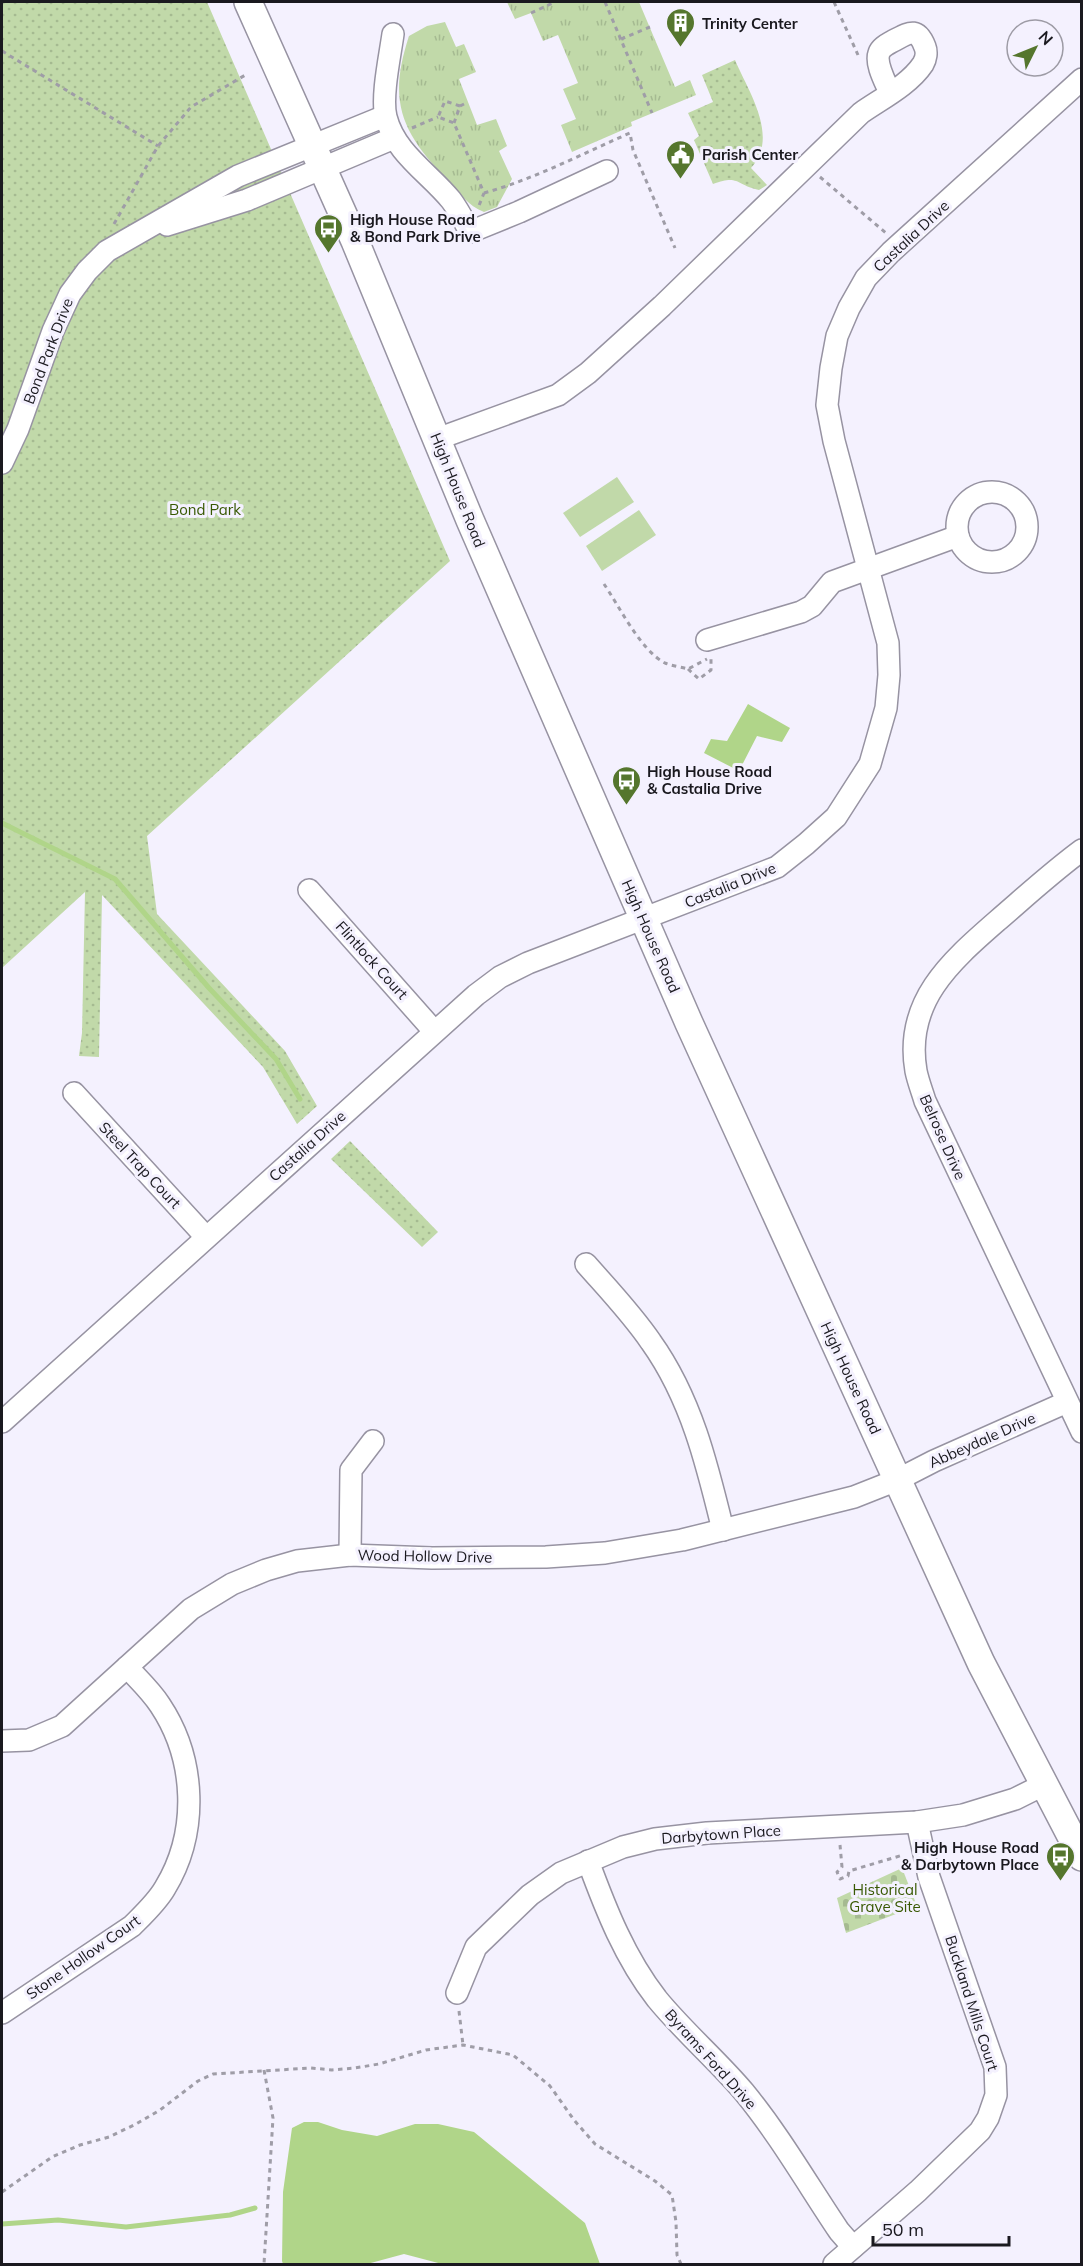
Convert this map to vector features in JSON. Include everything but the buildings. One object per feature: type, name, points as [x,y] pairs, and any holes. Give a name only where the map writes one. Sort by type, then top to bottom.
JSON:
[{"type":"main road","name":"High House Road","points":[[248,2],[391,325],[482,547],[643,919],[981,1663],[1082,1857]]},
{"type":"street","points":[[393,34],[386,82],[385,116],[400,134],[420,170],[451,200],[470,232],[607,171]]},
{"type":"street","name":"Castalia Drive","points":[[2,1422],[434,1031],[500,977],[528,963],[777,867],[836,817],[870,764],[886,708],[889,675],[888,643],[834,441],[827,405],[837,336],[866,278],[891,252],[1082,79]]},
{"type":"street","points":[[437,439],[558,395],[588,373],[662,306],[861,113],[890,93]]},
{"type":"street","points":[[318,157],[385,116]]},
{"type":"street","points":[[318,157],[400,134]]},
{"type":"street","name":"Bond Park Drive","points":[[2,464],[18,429],[53,331],[70,294],[87,271],[107,252],[175,210],[238,176],[318,157]]},
{"type":"street","name":"Bond Park Drive","points":[[143,231],[248,200],[318,157]]},
{"type":"street","points":[[238,176],[248,200]]},
{"type":"street","points":[[707,640],[801,612],[812,606],[832,582],[958,536]]},
{"type":"street","name":"Belrose Drive","points":[[1082,850],[1045,879],[948,966],[927,996],[918,1018],[914,1047],[916,1071],[925,1101],[1082,1432]]},
{"type":"street","name":"Flintlock Court","points":[[309,890],[434,1031]]},
{"type":"street","name":"Steel Trap Court","points":[[74,1093],[206,1237]]},
{"type":"street","points":[[586,1264],[652,1343],[676,1383],[692,1418],[705,1456],[723,1530]]},
{"type":"street","name":"Abbeydale Drive","points":[[897,1480],[933,1461],[1067,1401]]},
{"type":"street","points":[[350,1555],[351,1470],[373,1441]]},
{"type":"street","name":"Wood Hollow Drive","points":[[2,1741],[29,1740],[62,1726],[191,1610],[232,1584],[266,1570],[297,1561],[350,1555],[432,1558],[556,1556],[641,1547],[723,1530],[854,1497],[897,1480]]},
{"type":"street","name":"Stone Hollow Court","points":[[2,2013],[132,1926],[165,1888],[178,1860],[187,1831],[189,1813],[189,1792],[184,1763],[174,1731],[160,1704],[127,1667]]},
{"type":"street","name":"Darbytown Place","points":[[457,1993],[476,1947],[503,1919],[561,1873],[623,1847],[655,1839],[707,1833],[917,1822],[963,1815],[1015,1799],[1043,1785]]},
{"type":"street","name":"Buckland Mills Court","points":[[834,2265],[970,2143],[988,2118],[996,2095],[995,2067],[929,1878],[917,1822]]},
{"type":"street","name":"Byrams Ford Drive","points":[[588,1862],[609,1916],[643,1980],[658,2000],[743,2091],[774,2132],[839,2231],[853,2247]]},
{"type":"path","points":[[531,12],[555,2]]},
{"type":"path","points":[[604,2],[652,113]]},
{"type":"path","points":[[834,2],[861,61]]},
{"type":"path","points":[[621,39],[650,27]]},
{"type":"path","points":[[2,51],[158,146]]},
{"type":"path","points":[[107,252],[114,222],[158,146],[191,107],[247,74]]},
{"type":"path","points":[[400,134],[438,117],[445,101],[460,106]]},
{"type":"path","points":[[468,102],[460,106],[454,123],[484,193],[476,210]]},
{"type":"path","points":[[438,117],[454,123]]},
{"type":"path","points":[[806,166],[888,234]]},
{"type":"path","points":[[604,584],[642,642],[665,663],[688,669],[699,679],[711,670],[711,657],[688,669]]},
{"type":"path","points":[[840,1843],[842,1867],[849,1872]]},
{"type":"path","points":[[842,1867],[837,1872],[840,1879],[848,1876],[849,1872],[903,1855]]},
{"type":"path","points":[[461,2032],[463,2045]]},
{"type":"path","points":[[2,2192],[52,2157],[80,2145],[109,2138],[160,2110],[198,2081],[213,2074],[264,2070],[355,2068],[379,2064],[426,2050],[463,2045],[513,2055],[550,2086],[574,2120],[595,2144],[655,2181],[672,2195],[677,2255],[681,2265]]},
{"type":"path","points":[[264,2070],[273,2118],[264,2265]]},
{"type":"green space","name":"Bond Park","points":[[2,2],[207,2],[450,561],[147,836],[157,914],[285,1051],[317,1106],[297,1124],[263,1067],[102,895],[99,1057],[79,1056],[82,1033],[85,892],[2,968]]},
{"type":"green space","points":[[507,2],[639,2],[675,87],[690,80],[696,95],[631,122],[632,126],[572,152],[561,125],[576,119],[563,89],[578,83],[558,35],[543,41],[531,13],[515,19]]},
{"type":"green space","points":[[445,22],[456,47],[464,44],[476,72],[459,79],[477,125],[496,119],[507,146],[499,151],[512,179],[497,207],[484,212],[465,199],[433,164],[410,132],[403,116],[399,80],[409,36],[427,26]]},
{"type":"green space","points":[[735,60],[759,114],[762,128],[763,142],[759,156],[751,168],[767,185],[759,190],[733,180],[713,184],[694,140],[699,136],[688,113],[713,102],[702,75]]},
{"type":"green space","points":[[617,477],[634,502],[580,537],[563,513]]},
{"type":"green space","points":[[639,510],[656,535],[602,571],[586,546]]},
{"type":"green space","points":[[350,1141],[438,1232],[422,1247],[331,1159]]},
{"type":"green space","name":"Historical Grave Site","points":[[902,1868],[917,1906],[846,1933],[837,1898]]},
{"type":"shaded area","points":[[748,704],[790,728],[782,742],[757,736],[739,771],[704,753],[711,739],[727,741]]},
{"type":"shaded area","points":[[304,2122],[318,2122],[342,2130],[377,2136],[415,2124],[438,2124],[474,2132],[585,2223],[600,2264],[442,2264],[404,2254],[367,2264],[283,2264],[283,2192],[292,2128]]},
{"type":"waterway","points":[[2,823],[115,879],[209,988],[276,1059],[300,1099]]},
{"type":"waterway","points":[[2,2224],[58,2220],[126,2227],[230,2215],[255,2208]]},
{"type":"place","name":"Trinity Center","points":[[681,48]]},
{"type":"place","name":"Parish Center","points":[[681,180]]},
{"type":"place","name":"High House Road & Bond Park Drive","points":[[329,254]]},
{"type":"place","name":"High House Road & Castalia Drive","points":[[626,806]]},
{"type":"place","name":"High House Road & Darbytown Place","points":[[1060,1882]]}]
